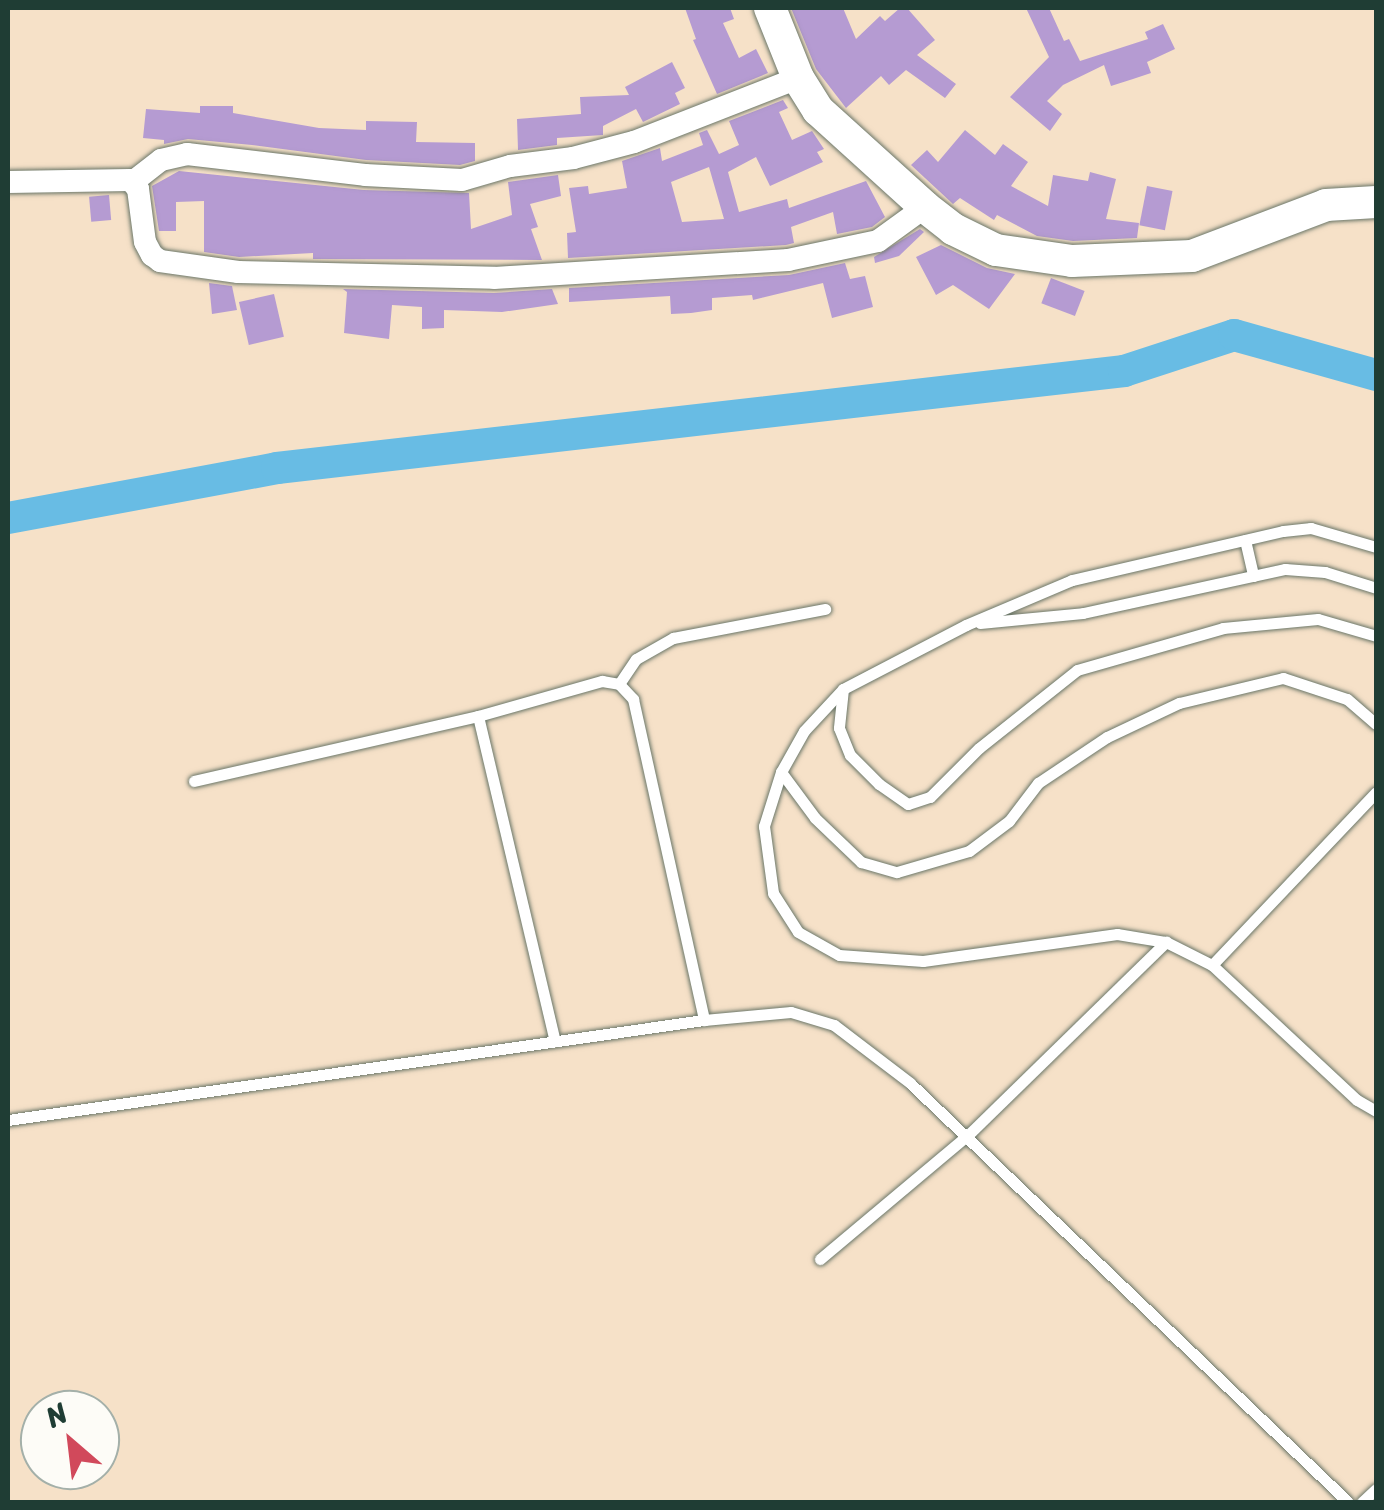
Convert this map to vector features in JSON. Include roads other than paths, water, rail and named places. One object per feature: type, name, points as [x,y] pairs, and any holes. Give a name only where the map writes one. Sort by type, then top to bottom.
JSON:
[{"type":"main road","points":[[770,8],[798,78],[818,110],[924,207],[967,236],[1014,254],[1140,262],[1192,256],[1326,205],[1376,202]]},
{"type":"street","points":[[8,182],[134,182],[161,160],[187,154],[365,175],[462,180],[634,142],[798,78]]},
{"type":"street","points":[[134,182],[152,255],[160,262],[238,272],[494,278],[788,260],[878,241],[924,207]]},
{"type":"lane","points":[[1376,546],[1312,528],[1246,540],[1072,580],[966,625],[843,689],[804,731],[781,772],[764,826],[774,893],[798,932],[838,955],[923,961],[1117,934],[1166,942],[1212,965],[1357,1100],[1376,1111]]},
{"type":"lane","points":[[1246,540],[1252,576]]},
{"type":"lane","points":[[966,625],[1083,612],[1285,569],[1325,572],[1376,588]]},
{"type":"lane","points":[[619,684],[636,659],[673,638],[825,609]]},
{"type":"lane","points":[[843,689],[839,728],[850,755],[879,784],[908,804],[930,797],[991,738],[1077,670],[1222,628],[1318,619],[1376,636]]},
{"type":"lane","points":[[781,772],[814,818],[861,862],[897,872],[969,851],[1009,820],[1038,783],[1107,736],[1179,702],[1283,678],[1347,699],[1376,724]]},
{"type":"lane","points":[[194,781],[478,716],[602,681],[619,684],[633,698],[704,1020]]},
{"type":"lane","points":[[478,716],[555,1041]]},
{"type":"lane","points":[[1212,965],[1376,792]]},
{"type":"lane","points":[[820,1260],[968,1135],[1166,942]]},
{"type":"lane","points":[[8,1120],[17,1122],[704,1020],[791,1012],[834,1025],[910,1083],[1348,1502]]},
{"type":"lane","points":[[1362,1502],[1376,1489]]},
{"type":"waterway","points":[[8,518],[277,468],[1124,371],[1234,335],[1376,375]]}]
